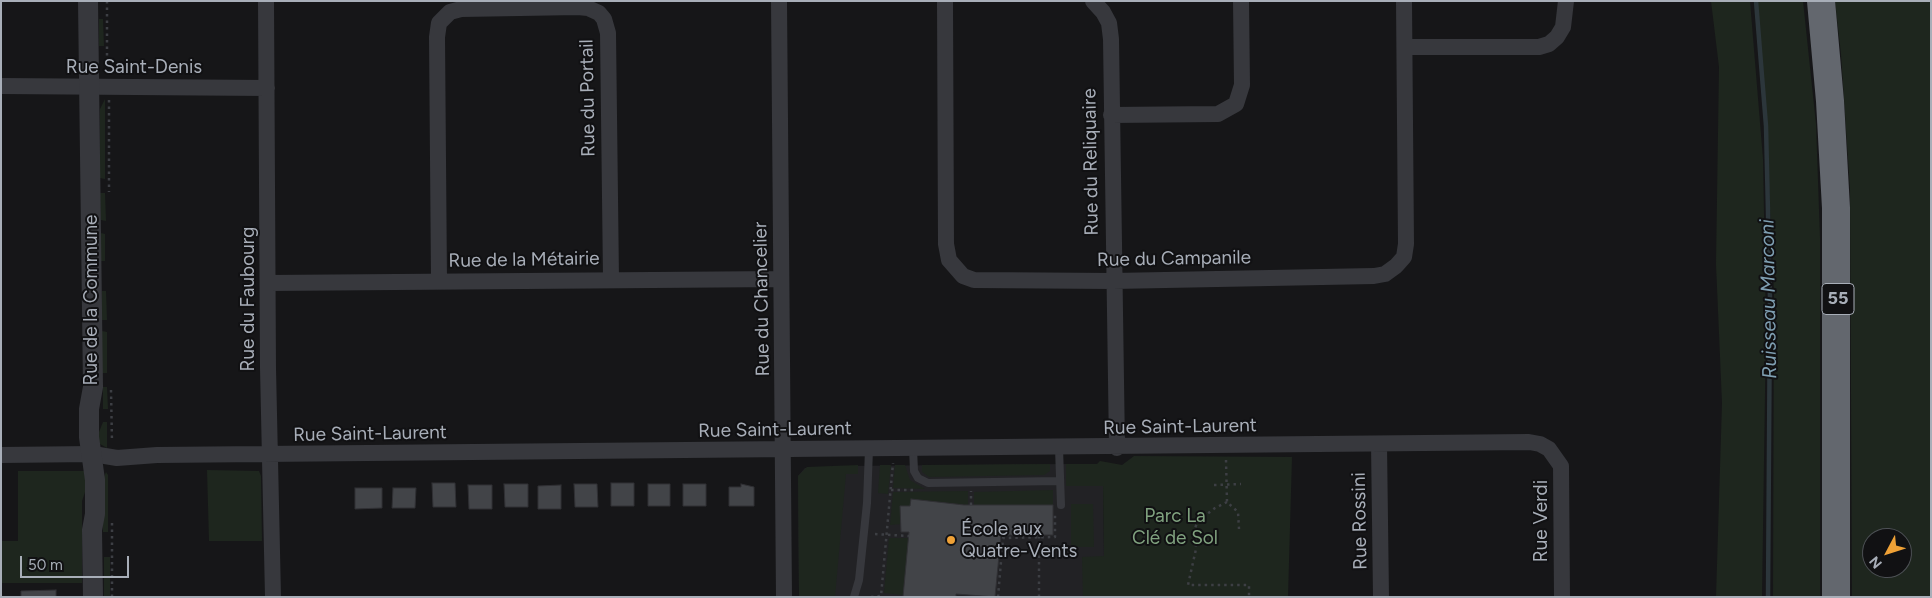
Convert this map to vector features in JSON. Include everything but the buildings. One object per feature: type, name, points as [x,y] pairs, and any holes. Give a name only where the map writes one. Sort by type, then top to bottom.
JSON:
[{"type":"highway","name":"55","points":[[1820,1],[1830,93],[1836,208],[1836,597]]},
{"type":"street","name":"Rue de la Commune","points":[[88,1],[92,387],[89,408],[89,437],[93,454],[95,514],[92,530],[93,597]]},
{"type":"street","name":"Rue du Faubourg","points":[[266,1],[273,597]]},
{"type":"street","name":"Rue du Chancelier","points":[[779,1],[784,597]]},
{"type":"street","name":"Rue du Campanile","points":[[944,1],[946,244],[949,260],[963,276],[974,280],[1113,281],[1374,276],[1385,274],[1396,266],[1404,257],[1406,244],[1404,1]]},
{"type":"street","name":"Rue du Reliquaire","points":[[1093,1],[1103,12],[1109,23],[1117,448]]},
{"type":"street","points":[[1111,115],[1212,115],[1223,112],[1236,104],[1242,85],[1242,1]]},
{"type":"street","points":[[1405,47],[1539,47],[1548,44],[1558,37],[1563,27],[1566,1]]},
{"type":"street","name":"Rue du Portail","points":[[440,281],[437,37],[439,23],[450,12],[461,9],[529,8],[588,8],[599,13],[607,26],[611,279]]},
{"type":"street","name":"Rue Saint-Denis","points":[[1,86],[267,88]]},
{"type":"street","name":"Rue de la Métairie","points":[[268,283],[781,279]]},
{"type":"street","name":"Rue Saint-Laurent","points":[[1,455],[93,454],[112,458],[157,455],[1117,448],[1529,442],[1550,448]]},
{"type":"street","name":"Rue Rossini","points":[[1379,444],[1381,597]]},
{"type":"street","name":"Rue Verdi","points":[[1550,448],[1560,466],[1562,597]]},
{"type":"lane","points":[[913,448],[914,471],[924,482],[1059,481]]},
{"type":"lane","points":[[1058,507],[1059,448]]},
{"type":"lane","points":[[854,597],[859,580],[864,533],[870,468],[869,449]]},
{"type":"path","points":[[107,1],[108,64]]},
{"type":"path","points":[[1226,457],[1227,502],[1238,512],[1239,529]]},
{"type":"path","points":[[881,596],[893,462]]},
{"type":"path","points":[[1214,485],[1241,484]]},
{"type":"path","points":[[971,490],[971,505]]},
{"type":"path","points":[[1227,502],[1215,508],[1198,521],[1195,528],[1196,549],[1188,585],[1249,585],[1249,597]]},
{"type":"path","points":[[998,597],[1003,538],[1055,537],[1058,507]]},
{"type":"path","points":[[112,518],[112,597]]},
{"type":"path","points":[[887,535],[909,536]]},
{"type":"path","points":[[1039,537],[1039,597]]},
{"type":"path","points":[[870,597],[886,597]]},
{"type":"shaded area","name":"École aux Quatre-Vents","points":[[1066,464],[1067,486],[1103,486],[1104,556],[1083,597],[799,597],[798,476],[805,468]]},
{"type":"green space","points":[[1711,1],[1750,1],[1763,159],[1766,324],[1762,597],[1716,597],[1722,403],[1716,264],[1719,67]]},
{"type":"green space","points":[[1756,1],[1803,1],[1816,124],[1820,238],[1820,597],[1773,597],[1774,291],[1766,128]]},
{"type":"green space","points":[[1835,1],[1931,1],[1931,597],[1852,597],[1850,189],[1841,54]]},
{"type":"green space","points":[[99,19],[103,19],[104,46],[99,46]]},
{"type":"green space","points":[[105,99],[105,179],[100,178],[100,109]]},
{"type":"green space","points":[[100,193],[105,193],[106,221],[101,220]]},
{"type":"green space","points":[[101,233],[105,234],[105,261],[101,261]]},
{"type":"green space","points":[[102,291],[106,291],[107,320],[102,320]]},
{"type":"green space","points":[[102,331],[107,332],[107,373],[102,373]]},
{"type":"green space","points":[[103,387],[107,387],[108,409],[103,409]]},
{"type":"green space","points":[[103,422],[107,422],[107,448],[100,444],[97,437]]},
{"type":"green space","name":"Parc La Clé de Sol","points":[[1134,456],[1292,457],[1288,597],[1083,597],[1082,557],[1104,556],[1103,486],[1066,486],[1066,464],[1097,464],[1100,461],[1122,465]]},
{"type":"green space","points":[[1050,464],[1050,471],[1044,475],[929,477],[922,472],[922,465]]},
{"type":"green space","points":[[858,465],[858,474],[846,474],[835,597],[799,597],[798,476],[807,467]]},
{"type":"green space","points":[[880,465],[891,465],[888,494],[878,493]]},
{"type":"green space","points":[[895,465],[905,465],[910,480],[925,489],[893,488]]},
{"type":"green space","points":[[207,470],[259,471],[261,476],[262,541],[209,541]]},
{"type":"green space","points":[[18,471],[86,471],[86,489],[82,501],[82,583],[1,583],[1,541],[18,541]]},
{"type":"green space","points":[[106,472],[108,475],[108,532],[103,532],[103,479]]},
{"type":"green space","points":[[1053,490],[1053,505],[974,505],[974,492]]},
{"type":"green space","points":[[968,491],[968,505],[912,499],[910,506],[900,506],[901,524],[890,525],[893,492]]},
{"type":"green space","points":[[1071,504],[1093,504],[1094,547],[1071,547]]},
{"type":"green space","points":[[889,538],[909,538],[903,595],[884,593]]},
{"type":"green space","points":[[104,557],[110,557],[110,597],[104,597]]},
{"type":"waterway","name":"Ruisseau Marconi","points":[[1756,1],[1766,126],[1770,299],[1768,597]]},
{"type":"place","name":"École aux Quatre-Vents","points":[[951,540]]}]
